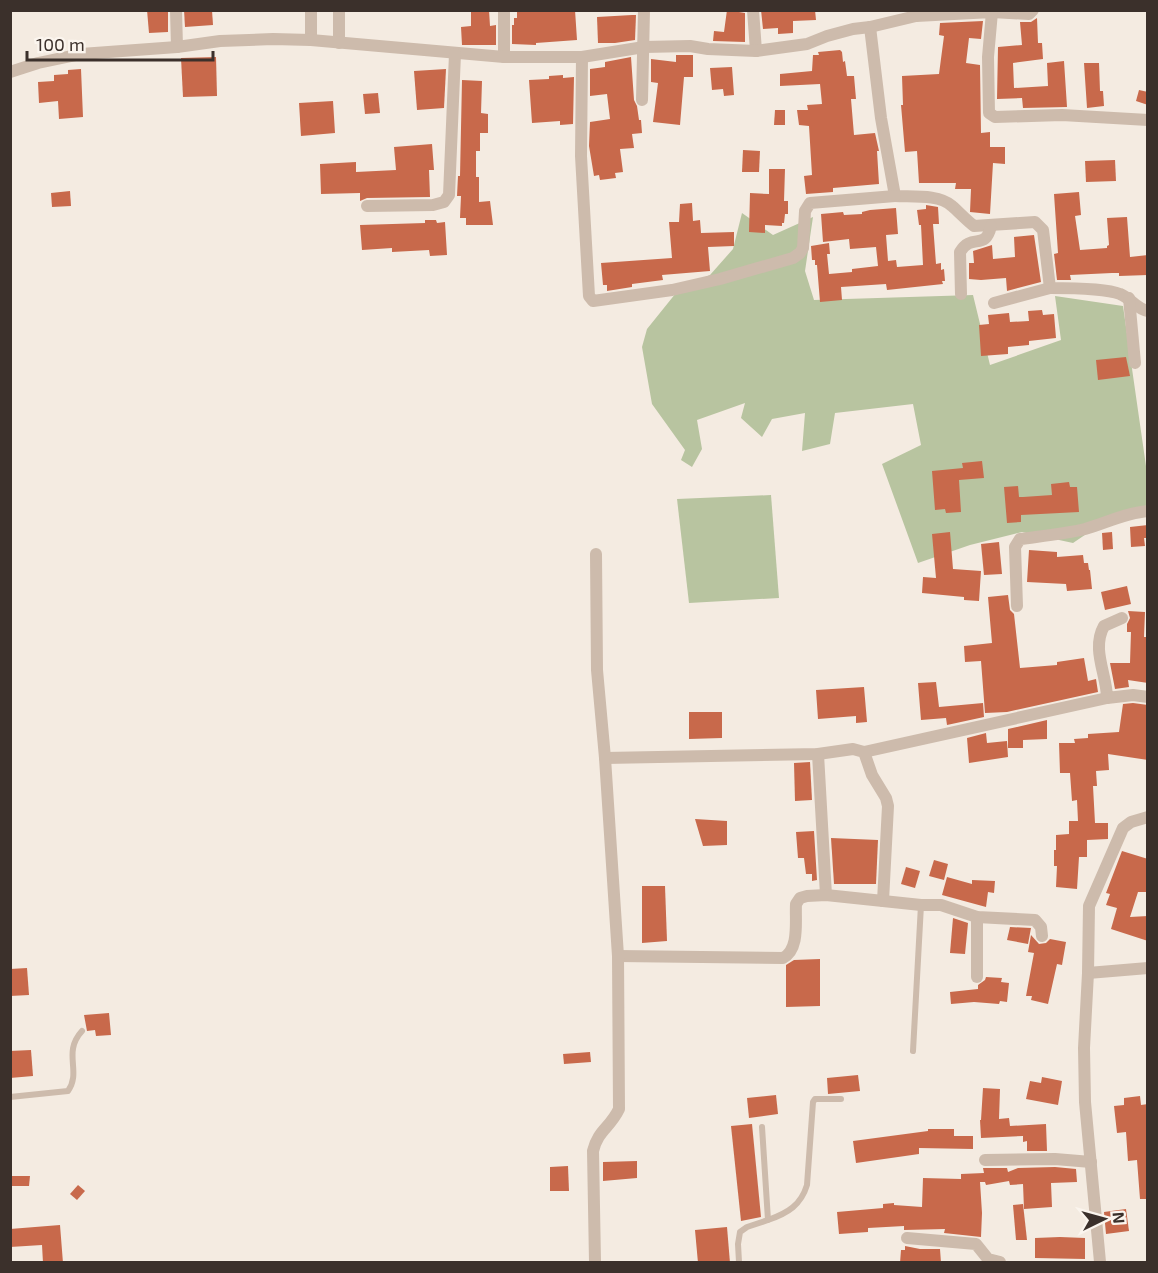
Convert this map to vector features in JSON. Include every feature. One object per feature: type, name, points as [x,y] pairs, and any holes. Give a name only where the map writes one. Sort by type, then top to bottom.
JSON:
[{"type":"street","points":[[176,10],[177,48]]},
{"type":"street","points":[[311,10],[311,40]]},
{"type":"street","points":[[339,10],[339,43]]},
{"type":"street","points":[[504,10],[504,57]]},
{"type":"street","points":[[642,100],[644,10]]},
{"type":"street","points":[[753,10],[756,51]]},
{"type":"street","points":[[10,72],[38,63],[81,54],[177,48],[220,41],[311,40],[504,57],[582,57],[644,47],[690,46],[756,51],[807,44],[827,36],[870,27],[916,13],[1029,14],[1034,10]]},
{"type":"street","points":[[992,12],[988,57],[989,113],[991,116],[999,118],[1062,115],[1148,120]]},
{"type":"street","points":[[870,27],[881,118],[895,196]]},
{"type":"street","points":[[367,206],[433,205],[444,202],[449,195],[455,54]]},
{"type":"street","points":[[582,57],[581,156],[589,296],[593,301],[672,290],[793,258],[801,253],[803,248],[806,211],[810,203],[895,196],[939,199],[951,204],[974,226],[1035,222],[1043,230],[1050,288]]},
{"type":"street","points":[[961,294],[960,252],[968,243],[986,240],[991,226]]},
{"type":"street","points":[[994,303],[1050,288],[1109,291],[1129,298],[1141,309],[1148,311]]},
{"type":"street","points":[[1129,298],[1135,363]]},
{"type":"street","points":[[1017,606],[1015,547],[1020,539],[1066,533],[1130,513],[1148,511]]},
{"type":"street","points":[[596,554],[597,670],[618,956],[619,1109],[614,1119],[596,1138],[593,1151],[596,1263]]},
{"type":"street","points":[[1107,698],[1099,652],[1100,638],[1104,626],[1122,618]]},
{"type":"street","points":[[605,758],[818,754],[853,749],[864,752],[1107,698],[1133,695],[1148,697]]},
{"type":"street","points":[[864,752],[888,806],[883,901]]},
{"type":"street","points":[[818,754],[826,895]]},
{"type":"street","points":[[1100,1263],[1085,1102],[1084,1048],[1089,906],[1123,828],[1131,822],[1148,817]]},
{"type":"street","points":[[618,956],[783,958],[790,954],[794,947],[796,904],[800,898],[826,895],[941,905],[977,917],[1035,920],[1041,927],[1042,936]]},
{"type":"street","points":[[977,917],[977,976]]},
{"type":"street","points":[[1088,973],[1148,968]]},
{"type":"street","points":[[985,1160],[1055,1159],[1091,1162]]},
{"type":"street","points":[[907,1238],[976,1244],[988,1259],[1000,1263]]},
{"type":"lane","points":[[912,1051],[921,905]]},
{"type":"lane","points":[[10,1097],[68,1091],[74,1080],[72,1047],[74,1040],[82,1032]]},
{"type":"lane","points":[[739,1263],[740,1232],[795,1207],[804,1197],[807,1185],[813,1102],[841,1099]]},
{"type":"lane","points":[[762,1127],[768,1220]]},
{"type":"green space","points":[[742,213],[773,235],[813,217],[805,271],[814,300],[973,295],[990,365],[1061,340],[1055,296],[1123,306],[1147,473],[1147,507],[1116,514],[1073,543],[1022,532],[970,545],[918,563],[882,464],[921,445],[913,404],[835,413],[830,444],[802,451],[805,413],[772,419],[762,437],[741,418],[745,403],[697,420],[702,449],[692,467],[681,460],[685,450],[652,404],[642,347],[647,329],[680,288],[710,275],[733,249]]},
{"type":"green space","points":[[771,495],[779,598],[689,603],[677,499]]},
{"type":"building","points":[[147,10],[168,10],[168,32],[149,33]]},
{"type":"building","points":[[184,10],[212,10],[213,25],[185,27]]},
{"type":"building","points":[[471,10],[489,10],[490,26],[496,25],[496,45],[462,45],[461,27],[471,26]]},
{"type":"building","points":[[517,10],[575,10],[577,40],[536,43],[536,45],[512,44],[512,25],[514,25],[514,18],[517,18]]},
{"type":"building","points":[[727,10],[745,13],[745,42],[713,41],[714,31],[724,32]]},
{"type":"building","points":[[761,10],[815,10],[816,20],[793,21],[793,33],[778,34],[778,28],[763,29]]},
{"type":"building","points":[[636,15],[635,40],[598,43],[597,17]]},
{"type":"building","points":[[1037,18],[1038,43],[1042,43],[1043,59],[1013,63],[1014,88],[1048,86],[1047,63],[1064,61],[1067,107],[1023,108],[1022,98],[997,99],[998,47],[1022,45],[1020,22],[1031,22]]},
{"type":"building","points":[[983,21],[981,39],[969,38],[966,63],[980,65],[981,133],[990,132],[990,147],[1005,147],[1005,164],[993,163],[990,214],[970,212],[971,189],[955,189],[956,183],[919,183],[917,151],[905,152],[901,105],[903,105],[902,76],[939,74],[944,36],[939,35],[940,23]]},
{"type":"building","points":[[840,50],[843,62],[845,61],[847,76],[854,76],[856,99],[851,99],[854,135],[875,133],[879,151],[877,151],[879,184],[833,188],[833,192],[806,194],[804,176],[812,175],[809,126],[799,125],[797,110],[808,110],[807,105],[822,104],[820,84],[780,86],[780,74],[812,71],[813,55],[819,55],[818,52]]},
{"type":"building","points":[[676,55],[693,55],[693,77],[684,77],[680,125],[653,122],[658,83],[651,82],[651,59],[676,62]]},
{"type":"building","points":[[216,57],[217,96],[183,97],[181,58]]},
{"type":"building","points":[[631,57],[634,100],[639,120],[641,120],[642,133],[632,134],[634,148],[620,149],[623,172],[615,173],[616,178],[600,180],[599,175],[594,176],[589,146],[590,122],[610,119],[607,94],[590,96],[590,69],[605,67],[605,62]]},
{"type":"building","points":[[1084,63],[1099,63],[1100,91],[1103,91],[1104,106],[1087,108]]},
{"type":"building","points":[[732,67],[734,95],[724,96],[723,89],[712,90],[710,68]]},
{"type":"building","points":[[81,69],[83,117],[59,119],[58,101],[39,103],[38,82],[54,81],[54,75],[68,74],[68,70]]},
{"type":"building","points":[[446,69],[444,108],[417,110],[414,71]]},
{"type":"building","points":[[563,75],[563,78],[574,77],[573,124],[560,125],[560,121],[532,123],[529,80],[549,79],[549,76]]},
{"type":"building","points":[[462,80],[482,81],[481,113],[488,114],[488,133],[480,133],[480,151],[476,151],[476,177],[479,177],[479,202],[490,201],[493,225],[466,225],[466,218],[460,218],[461,196],[457,196],[458,176],[460,176]]},
{"type":"building","points":[[1139,90],[1148,92],[1148,105],[1136,101]]},
{"type":"building","points":[[378,93],[380,113],[365,114],[363,94]]},
{"type":"building","points":[[333,101],[335,133],[301,136],[299,103]]},
{"type":"building","points":[[775,110],[785,110],[785,125],[774,125]]},
{"type":"building","points":[[432,144],[434,170],[429,170],[430,197],[367,198],[360,201],[360,193],[321,194],[320,164],[356,162],[356,172],[396,170],[394,147]]},
{"type":"building","points":[[743,150],[760,151],[759,172],[742,172]]},
{"type":"building","points":[[1115,160],[1116,181],[1086,182],[1085,161]]},
{"type":"building","points":[[769,169],[785,169],[784,201],[788,201],[788,214],[785,214],[782,226],[765,225],[765,233],[749,232],[750,193],[769,194]]},
{"type":"building","points":[[70,191],[71,206],[52,207],[51,193]]},
{"type":"building","points":[[1079,192],[1081,215],[1075,216],[1080,250],[1107,248],[1109,245],[1107,218],[1127,217],[1130,257],[1148,255],[1148,275],[1119,276],[1119,273],[1112,273],[1070,275],[1071,280],[1057,280],[1054,254],[1058,253],[1054,194]]},
{"type":"building","points":[[692,203],[693,221],[700,220],[701,233],[734,232],[734,246],[708,247],[710,271],[662,275],[663,280],[632,284],[632,287],[607,291],[607,285],[603,285],[601,263],[672,258],[669,222],[679,222],[680,204]]},
{"type":"building","points":[[926,205],[938,207],[939,224],[933,224],[936,264],[941,263],[941,270],[944,269],[943,284],[887,290],[886,284],[841,287],[842,300],[820,302],[817,265],[815,265],[815,260],[812,260],[811,246],[829,243],[830,254],[827,254],[829,274],[878,266],[876,247],[850,249],[849,239],[823,242],[821,214],[843,212],[844,215],[862,214],[870,210],[896,208],[898,234],[886,235],[888,261],[896,260],[897,267],[923,265],[921,225],[919,225],[917,210],[926,209]]},
{"type":"building","points":[[425,220],[445,222],[447,255],[430,256],[429,250],[392,252],[392,248],[362,250],[360,225],[425,223]]},
{"type":"building","points":[[1034,235],[1041,282],[1007,291],[1006,278],[969,279],[969,263],[974,263],[973,251],[992,245],[993,259],[1015,257],[1014,237]]},
{"type":"building","points":[[1042,310],[1043,315],[1054,314],[1056,338],[1029,341],[1029,345],[1008,347],[1008,354],[981,356],[979,325],[989,324],[988,315],[1009,313],[1010,322],[1029,321],[1028,311]]},
{"type":"building","points":[[1126,357],[1130,376],[1098,380],[1096,360]]},
{"type":"building","points":[[982,461],[984,478],[959,480],[961,512],[946,513],[945,509],[935,510],[932,471],[963,468],[962,463]]},
{"type":"building","points":[[1069,482],[1070,487],[1077,487],[1079,512],[1021,515],[1021,522],[1007,523],[1004,487],[1018,486],[1019,497],[1052,495],[1051,484]]},
{"type":"building","points":[[1148,525],[1148,538],[1144,538],[1145,546],[1131,547],[1130,527]]},
{"type":"building","points":[[950,532],[953,569],[981,571],[979,601],[964,600],[964,597],[922,593],[923,577],[936,578],[932,534]]},
{"type":"building","points":[[1112,532],[1113,549],[1103,550],[1102,533]]},
{"type":"building","points":[[999,542],[1002,574],[984,575],[981,544]]},
{"type":"building","points":[[1029,550],[1057,552],[1057,557],[1083,555],[1084,563],[1088,563],[1090,570],[1092,589],[1067,591],[1066,584],[1027,582]]},
{"type":"building","points":[[1127,586],[1131,604],[1105,610],[1101,592]]},
{"type":"building","points":[[1008,595],[1010,610],[1014,614],[1020,668],[1057,665],[1057,662],[1084,658],[1088,681],[1096,679],[1098,692],[1007,712],[985,713],[981,661],[965,662],[964,646],[992,643],[988,597]]},
{"type":"building","points":[[1128,611],[1145,612],[1144,637],[1148,637],[1148,683],[1128,680],[1129,687],[1115,689],[1110,663],[1130,663],[1131,632],[1127,632],[1130,618]]},
{"type":"building","points":[[936,682],[939,707],[983,703],[984,717],[947,725],[946,718],[921,720],[918,683]]},
{"type":"building","points":[[864,687],[867,722],[856,723],[856,716],[818,719],[816,690]]},
{"type":"building","points":[[1123,704],[1148,705],[1148,760],[1108,754],[1109,770],[1096,771],[1097,786],[1093,786],[1095,823],[1108,823],[1108,839],[1087,840],[1087,857],[1079,857],[1077,889],[1056,887],[1057,866],[1054,866],[1054,850],[1056,850],[1056,835],[1069,834],[1069,821],[1078,821],[1077,800],[1072,801],[1070,773],[1060,773],[1059,743],[1075,743],[1074,739],[1088,738],[1088,734],[1119,732]]},
{"type":"building","points":[[689,712],[722,712],[722,738],[689,739]]},
{"type":"building","points":[[1047,720],[1047,739],[1023,740],[1023,748],[1008,748],[1008,729]]},
{"type":"building","points":[[986,733],[987,743],[1007,741],[1008,757],[969,763],[967,738]]},
{"type":"building","points":[[810,762],[812,800],[795,801],[794,763]]},
{"type":"building","points":[[695,819],[727,821],[727,845],[703,846]]},
{"type":"building","points":[[814,831],[817,880],[812,881],[812,874],[806,874],[804,858],[798,858],[796,832]]},
{"type":"building","points":[[831,838],[878,840],[876,884],[834,884]]},
{"type":"building","points":[[1122,851],[1148,859],[1148,892],[1138,892],[1130,917],[1148,916],[1148,941],[1111,929],[1117,908],[1106,905],[1110,894],[1106,893]]},
{"type":"building","points":[[934,860],[948,864],[944,880],[929,876]]},
{"type":"building","points":[[906,867],[920,871],[915,888],[901,884]]},
{"type":"building","points":[[947,877],[972,884],[972,880],[995,881],[994,893],[988,892],[986,907],[942,895]]},
{"type":"building","points":[[642,886],[665,886],[667,941],[642,943]]},
{"type":"building","points":[[953,918],[968,923],[965,954],[950,953]]},
{"type":"building","points":[[1010,927],[1031,928],[1028,944],[1007,940]]},
{"type":"building","points":[[1031,935],[1039,944],[1046,943],[1050,939],[1066,942],[1062,965],[1057,964],[1048,1004],[1031,1000],[1032,996],[1026,996],[1034,953],[1028,952]]},
{"type":"building","points":[[820,959],[820,1006],[786,1007],[786,965],[794,960]]},
{"type":"building","points":[[27,968],[29,995],[10,996],[10,969]]},
{"type":"building","points":[[986,977],[1002,978],[1001,982],[1009,983],[1007,1002],[951,1004],[950,992],[978,989],[978,985]]},
{"type":"building","points":[[109,1013],[111,1035],[96,1036],[95,1030],[87,1031],[84,1015]]},
{"type":"building","points":[[31,1050],[33,1076],[10,1078],[10,1051]]},
{"type":"building","points":[[590,1052],[591,1062],[564,1064],[563,1054]]},
{"type":"building","points":[[858,1075],[860,1091],[828,1094],[827,1078]]},
{"type":"building","points":[[1042,1077],[1062,1081],[1058,1105],[1026,1099],[1030,1081],[1041,1083]]},
{"type":"building","points":[[983,1088],[1000,1089],[999,1119],[1009,1118],[1010,1126],[1046,1124],[1047,1151],[1027,1151],[1027,1141],[1023,1142],[1023,1136],[981,1138]]},
{"type":"building","points":[[776,1095],[778,1114],[749,1118],[747,1098]]},
{"type":"building","points":[[1140,1096],[1141,1105],[1148,1104],[1148,1199],[1140,1199],[1137,1160],[1128,1161],[1126,1132],[1117,1133],[1114,1106],[1124,1105],[1124,1098]]},
{"type":"building","points":[[752,1124],[761,1217],[741,1221],[731,1126]]},
{"type":"building","points":[[928,1129],[954,1129],[954,1136],[973,1136],[973,1149],[919,1148],[919,1154],[856,1163],[853,1141],[928,1131]]},
{"type":"building","points":[[637,1161],[637,1178],[603,1181],[603,1162]]},
{"type":"building","points":[[568,1166],[569,1191],[550,1191],[550,1167]]},
{"type":"building","points":[[983,1168],[1007,1168],[1008,1172],[1018,1168],[1076,1169],[1077,1182],[1051,1183],[1052,1207],[1024,1209],[1023,1184],[1010,1185],[1009,1181],[986,1185],[985,1182],[980,1182],[981,1237],[944,1233],[945,1229],[904,1230],[904,1226],[868,1228],[868,1232],[839,1234],[837,1212],[883,1208],[883,1204],[894,1203],[894,1205],[922,1207],[923,1178],[961,1179],[961,1174],[984,1173]]},
{"type":"building","points":[[10,1176],[30,1176],[29,1186],[10,1186]]},
{"type":"building","points":[[78,1185],[85,1191],[77,1200],[70,1194]]},
{"type":"building","points":[[1023,1204],[1027,1240],[1016,1240],[1013,1205]]},
{"type":"building","points":[[1126,1209],[1129,1231],[1106,1234],[1104,1212]]},
{"type":"building","points":[[60,1225],[63,1263],[43,1263],[42,1245],[10,1247],[10,1229]]},
{"type":"building","points":[[727,1227],[730,1263],[698,1263],[695,1230]]},
{"type":"building","points":[[1035,1238],[1085,1238],[1085,1259],[1035,1258]]},
{"type":"building","points":[[905,1246],[940,1249],[941,1263],[900,1263],[901,1250],[905,1250]]}]
